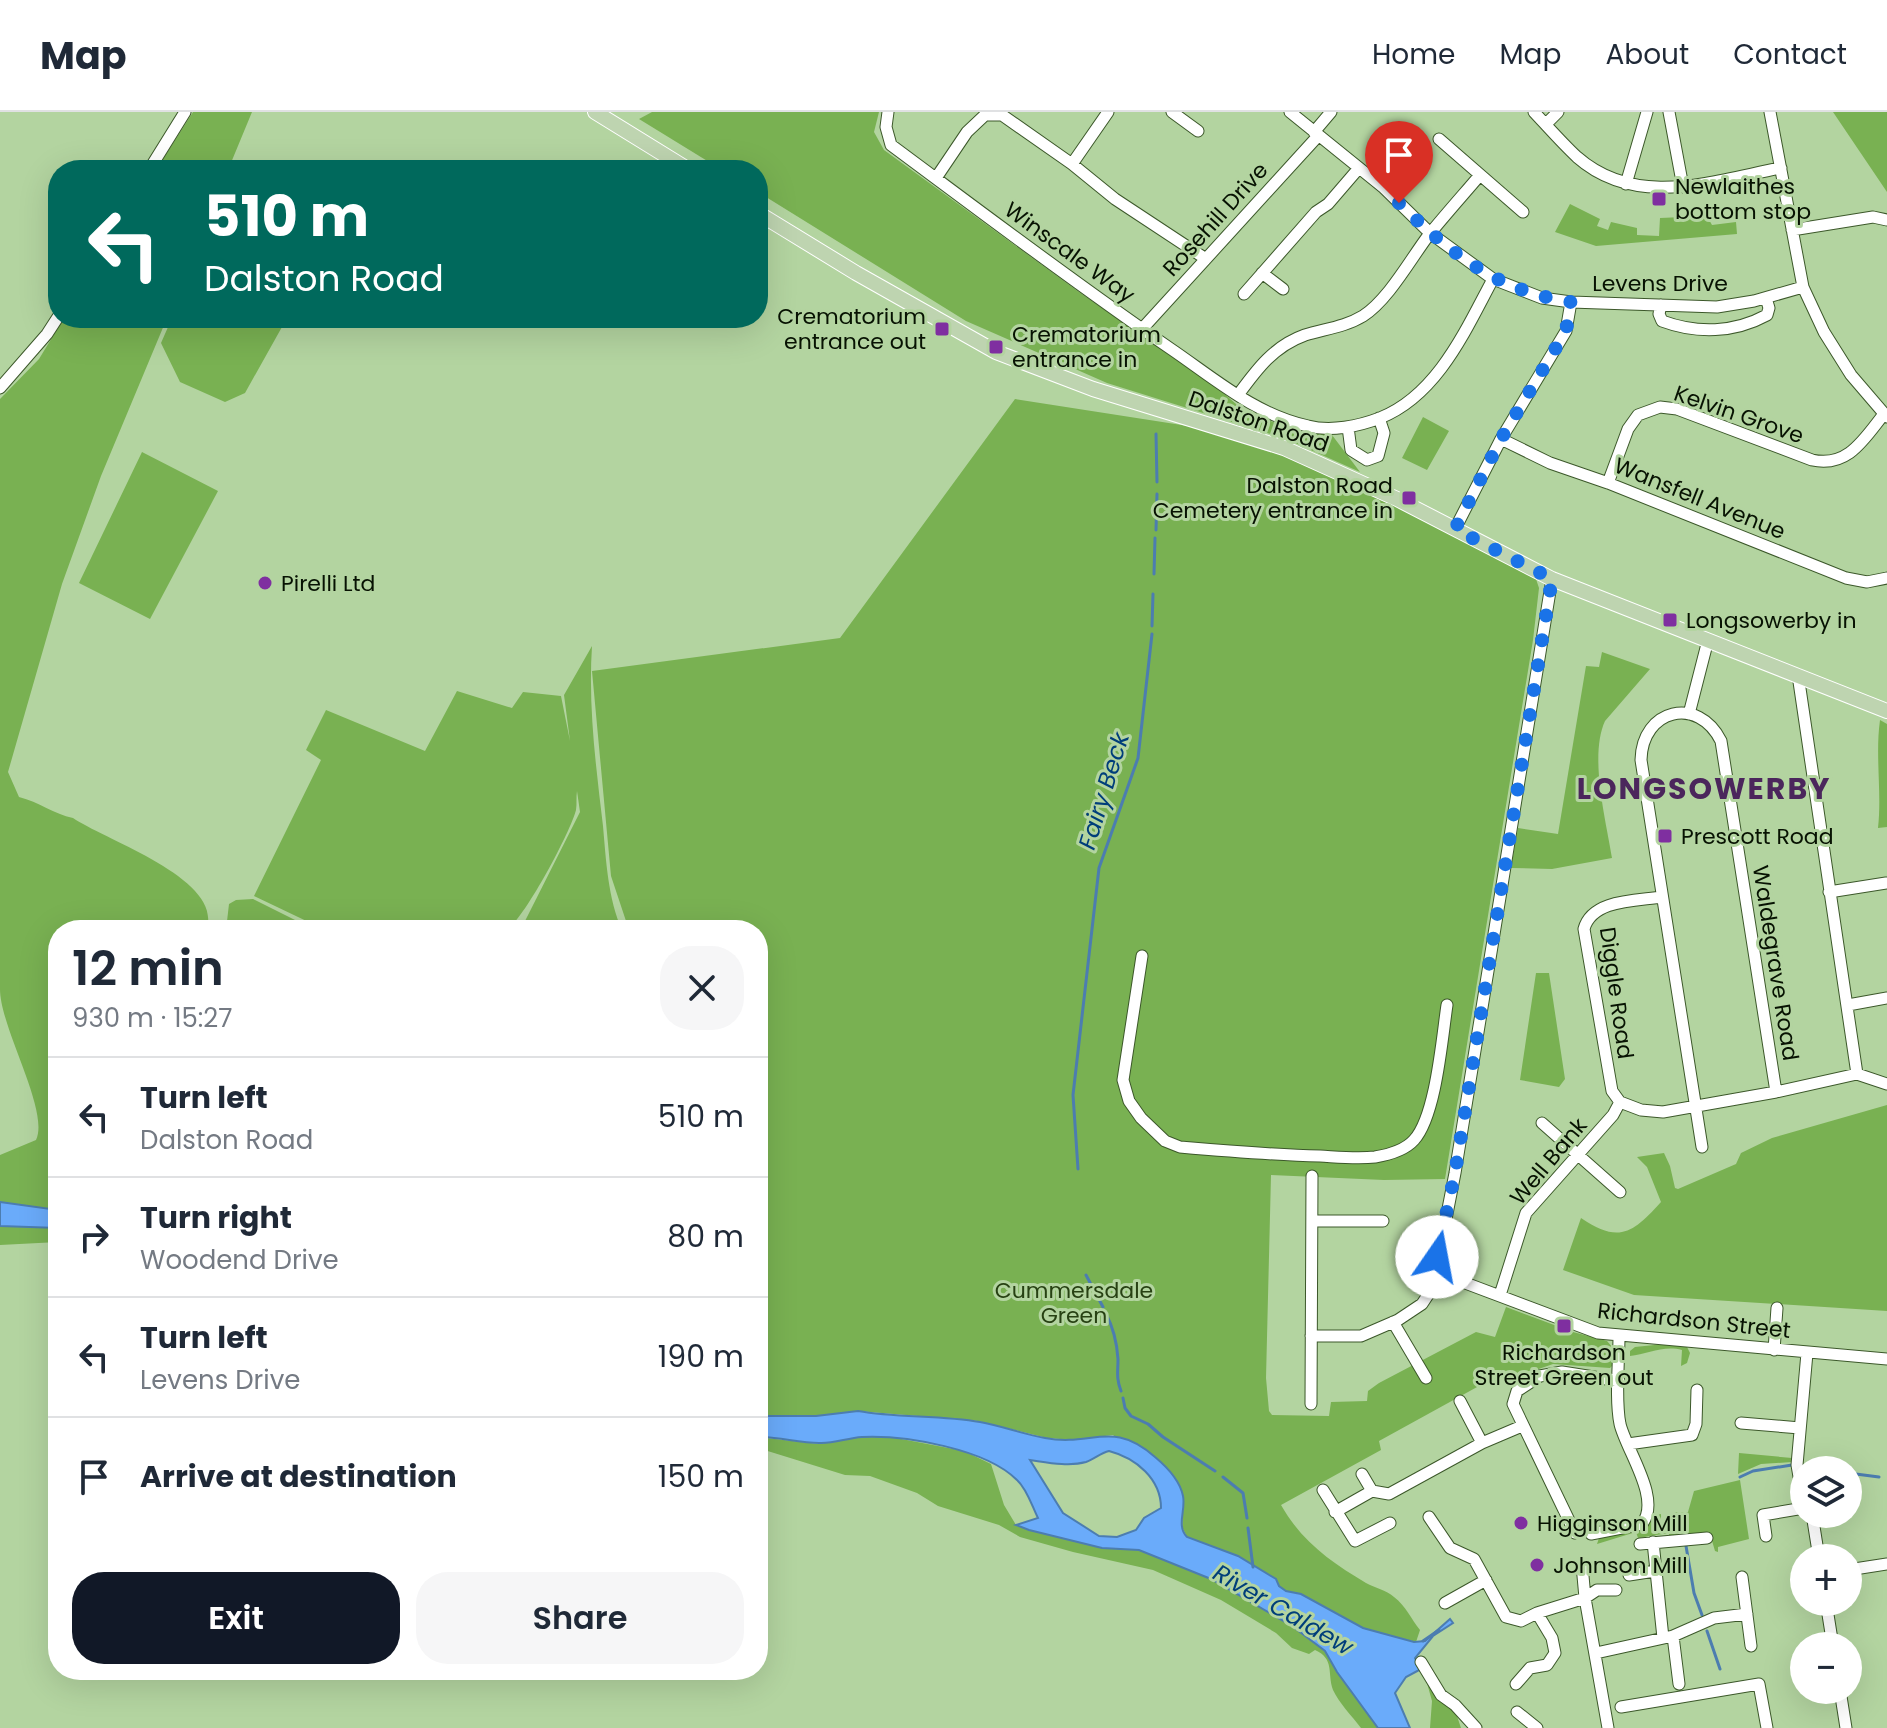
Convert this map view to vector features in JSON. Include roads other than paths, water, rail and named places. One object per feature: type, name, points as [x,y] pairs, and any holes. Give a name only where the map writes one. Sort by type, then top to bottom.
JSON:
[{"type":"main road","points":[[595,112],[673,160]]},
{"type":"main road","name":"Dalston Road","points":[[768,219],[996,352],[1093,389],[1284,448],[1376,489],[1552,579],[1887,711]]},
{"type":"street","points":[[155,160],[185,112]]},
{"type":"street","name":"Winscale Way","points":[[888,112],[886,127],[891,145],[1247,403],[1310,427],[1348,427],[1379,418],[1415,396],[1454,350],[1493,279]]},
{"type":"street","points":[[1072,164],[1108,112]]},
{"type":"street","points":[[1172,112],[1198,131]]},
{"type":"street","name":"Levens Drive","points":[[1290,112],[1359,168],[1430,233],[1493,279],[1542,298],[1571,302],[1717,307],[1803,287]]},
{"type":"street","name":"Rosehill Drive","points":[[1142,329],[1316,134],[1331,112]]},
{"type":"street","points":[[1534,112],[1590,166],[1626,184],[1655,189],[1683,187],[1781,168]]},
{"type":"street","points":[[1546,124],[1558,112]]},
{"type":"street","points":[[1626,184],[1647,112]]},
{"type":"street","points":[[1669,112],[1683,187]]},
{"type":"street","points":[[1770,112],[1803,287],[1824,332],[1851,375],[1885,416]]},
{"type":"street","points":[[936,178],[967,132],[985,115],[1002,115],[1072,164],[1115,199],[1206,259]]},
{"type":"street","points":[[1439,139],[1523,212]]},
{"type":"street","points":[[1244,294],[1359,168]]},
{"type":"street","points":[[1238,395],[1265,359],[1282,346],[1363,316],[1382,297],[1430,233],[1480,175]]},
{"type":"street","points":[[1792,230],[1873,217],[1887,220]]},
{"type":"street","points":[[1262,273],[1283,289]]},
{"type":"street","points":[[1661,305],[1659,314],[1662,321],[1721,331],[1767,315],[1769,308],[1766,298]]},
{"type":"street","points":[[1455,529],[1501,439],[1566,331],[1571,302]]},
{"type":"street","points":[[0,388],[50,328]]},
{"type":"street","name":"Kelvin Grove","points":[[1608,483],[1628,429],[1638,415],[1652,408],[1677,409],[1824,462],[1839,460],[1852,452],[1885,416]]},
{"type":"street","points":[[1348,427],[1351,450],[1367,460],[1378,456],[1384,433],[1379,418]]},
{"type":"street","name":"Wansfell Avenue","points":[[1501,439],[1550,463],[1846,578],[1867,582],[1887,578]]},
{"type":"street","points":[[1311,1336],[1361,1336],[1393,1322],[1422,1304],[1443,1272],[1437,1257],[1457,1158],[1552,579]]},
{"type":"street","points":[[1702,1147],[1641,760],[1642,742],[1650,727],[1663,717],[1689,714],[1708,640]]},
{"type":"street","points":[[1798,675],[1857,1074]]},
{"type":"street","name":"Waldegrave Road","points":[[1689,714],[1705,720],[1714,728],[1723,748],[1776,1092]]},
{"type":"street","points":[[1829,892],[1886,885],[1886,868]]},
{"type":"street","name":"Diggle Road","points":[[1620,1102],[1612,1091],[1584,929],[1587,918],[1598,908],[1662,897]]},
{"type":"street","points":[[1142,956],[1123,1080],[1129,1101],[1141,1118],[1165,1141],[1180,1147],[1362,1158],[1379,1157],[1402,1149],[1415,1139],[1427,1110],[1435,1084],[1447,1005]]},
{"type":"street","points":[[1848,1005],[1887,998]]},
{"type":"street","points":[[1620,1102],[1649,1111],[1695,1108],[1857,1074],[1887,1084]]},
{"type":"street","name":"Well Bank","points":[[1500,1295],[1526,1213],[1613,1115],[1620,1102]]},
{"type":"street","points":[[1542,1123],[1620,1192]]},
{"type":"street","points":[[1311,1404],[1312,1176]]},
{"type":"street","points":[[1312,1221],[1383,1221]]},
{"type":"street","name":"Richardson Street","points":[[1443,1272],[1598,1333],[1887,1359]]},
{"type":"street","points":[[1774,1350],[1777,1308]]},
{"type":"street","points":[[1393,1322],[1426,1378]]},
{"type":"street","points":[[1591,1534],[1635,1527],[1646,1521],[1644,1479],[1620,1424],[1619,1336]]},
{"type":"street","points":[[1798,1456],[1807,1353]]},
{"type":"street","points":[[1575,1533],[1513,1404],[1517,1391],[1540,1376],[1562,1372],[1619,1381]]},
{"type":"street","points":[[1628,1444],[1692,1435],[1696,1424],[1697,1390]]},
{"type":"street","points":[[1460,1401],[1482,1443]]},
{"type":"street","points":[[1741,1423],[1800,1428]]},
{"type":"street","points":[[1335,1512],[1372,1491],[1389,1494],[1482,1443],[1522,1426]]},
{"type":"street","points":[[1362,1474],[1372,1491]]},
{"type":"street","points":[[1323,1490],[1355,1541],[1390,1523]]},
{"type":"street","points":[[1766,1536],[1763,1515],[1790,1510]]},
{"type":"street","points":[[1429,1517],[1450,1548],[1474,1559],[1506,1617],[1521,1621],[1585,1598],[1597,1590],[1616,1590]]},
{"type":"street","points":[[1679,1684],[1647,1543],[1707,1538]]},
{"type":"street","points":[[1862,1568],[1887,1564]]},
{"type":"street","points":[[1582,1565],[1608,1728]]},
{"type":"street","points":[[1629,1575],[1655,1571]]},
{"type":"street","points":[[1742,1577],[1751,1646]]},
{"type":"street","points":[[1445,1603],[1486,1580]]},
{"type":"street","points":[[1516,1684],[1530,1668],[1547,1665],[1555,1653],[1552,1638],[1537,1613]]},
{"type":"street","points":[[1596,1653],[1668,1637],[1714,1618],[1747,1614]]},
{"type":"street","points":[[1421,1662],[1441,1695],[1476,1728]]},
{"type":"street","points":[[1621,1707],[1759,1684],[1767,1728]]},
{"type":"street","points":[[1842,1704],[1846,1728]]},
{"type":"street","points":[[1517,1712],[1537,1728]]},
{"type":"water","points":[[0,1202],[48,1209],[48,1228],[0,1226]]},
{"type":"water","name":"River Caldew","points":[[858,1411],[965,1420],[1062,1440],[1126,1439],[1155,1457],[1179,1485],[1184,1501],[1182,1528],[1187,1537],[1238,1556],[1276,1579],[1286,1591],[1301,1594],[1363,1628],[1414,1642],[1425,1641],[1450,1619],[1453,1623],[1433,1636],[1415,1658],[1421,1669],[1406,1677],[1395,1693],[1410,1728],[1378,1728],[1325,1651],[1292,1626],[1211,1579],[1139,1550],[1102,1548],[1016,1525],[1038,1518],[1029,1498],[1017,1480],[986,1460],[944,1446],[900,1439],[862,1437],[824,1443],[768,1438],[768,1416],[816,1416]],"holes":[[[1109,1451],[1129,1459],[1152,1479],[1161,1508],[1144,1518],[1136,1530],[1117,1537],[1099,1536],[1063,1513],[1030,1460],[1072,1464],[1086,1462]]]},
{"type":"waterway","name":"Fairy Beck","points":[[1156,434],[1157,482]]},
{"type":"waterway","name":"Fairy Beck","points":[[1156,530],[1157,494]]},
{"type":"waterway","name":"Fairy Beck","points":[[1154,574],[1155,538]]},
{"type":"waterway","name":"Fairy Beck","points":[[1152,626],[1153,594]]},
{"type":"waterway","name":"Fairy Beck","points":[[1078,1169],[1073,1095],[1099,868],[1138,758],[1152,634]]},
{"type":"waterway","name":"Fairy Beck","points":[[1086,1275],[1103,1307]]},
{"type":"waterway","name":"Fairy Beck","points":[[1106,1314],[1116,1342],[1121,1391]]},
{"type":"waterway","name":"Fairy Beck","points":[[1123,1398],[1131,1416],[1148,1424],[1215,1471]]},
{"type":"waterway","points":[[1740,1477],[1753,1471],[1790,1465]]},
{"type":"waterway","points":[[1862,1475],[1879,1477]]},
{"type":"waterway","name":"Fairy Beck","points":[[1223,1477],[1243,1493],[1247,1518]]},
{"type":"waterway","name":"Fairy Beck","points":[[1248,1528],[1253,1567]]},
{"type":"waterway","points":[[1686,1546],[1694,1593],[1702,1615]]},
{"type":"waterway","points":[[1423,1641],[1439,1630]]},
{"type":"waterway","points":[[1707,1631],[1720,1669]]},
{"type":"place","name":"Newlaithes bottom stop","points":[[1659,199]]},
{"type":"place","name":"Crematorium entrance out","points":[[942,329]]},
{"type":"place","name":"Crematorium entrance in","points":[[996,347]]},
{"type":"place","name":"Dalston Road Cemetery entrance in","points":[[1409,498]]},
{"type":"place","name":"Pirelli Ltd","points":[[265,583]]},
{"type":"place","name":"Longsowerby in","points":[[1670,620]]},
{"type":"place","name":"Prescott Road","points":[[1665,836]]},
{"type":"place","name":"Richardson Street Green out","points":[[1564,1326]]},
{"type":"place","name":"Higginson Mill","points":[[1521,1523]]},
{"type":"place","name":"Johnson Mill","points":[[1537,1565]]},
{"type":"district","name":"LONGSOWERBY","points":[[1704,789]]},
{"type":"park label","name":"Cummersdale Green","points":[[1074,1302]]}]
